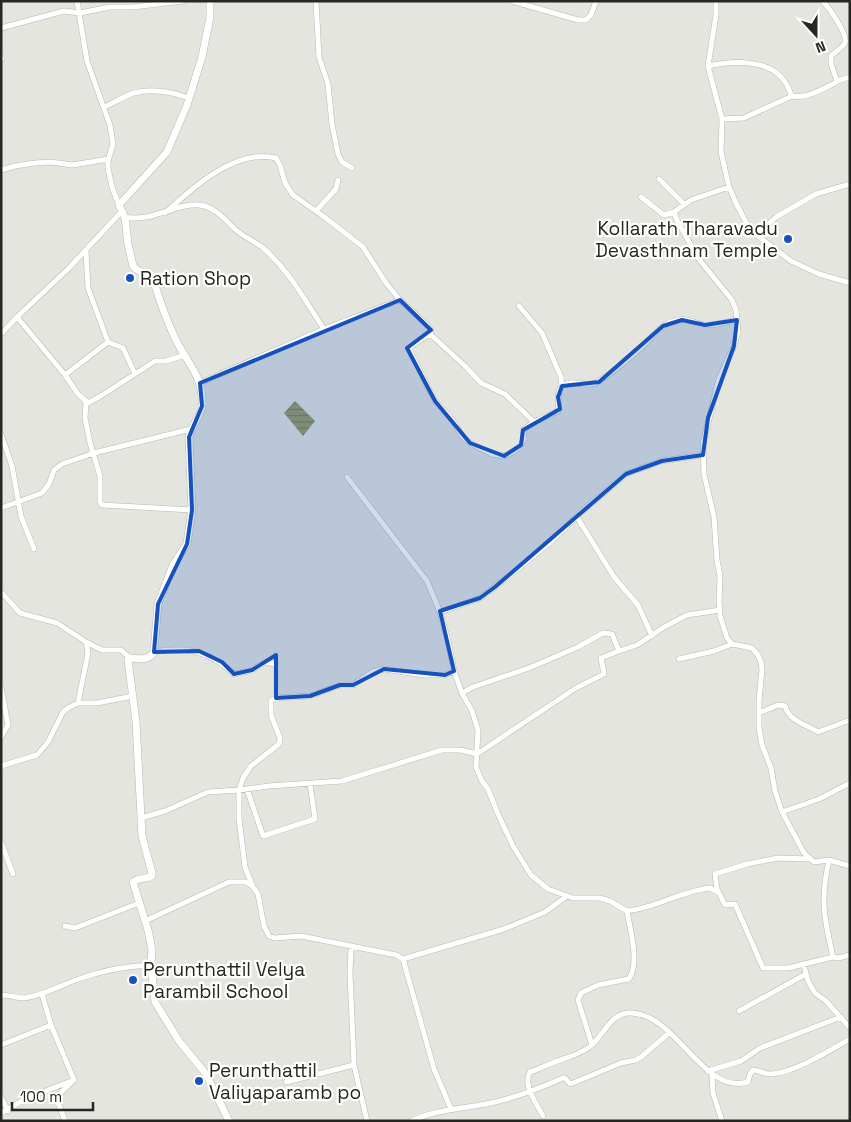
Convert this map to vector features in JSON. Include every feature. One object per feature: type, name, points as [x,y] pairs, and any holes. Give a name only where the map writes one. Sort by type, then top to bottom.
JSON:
[{"type":"main road","points":[[210,1],[210,17],[202,57],[189,98],[167,152],[122,211],[133,266],[153,279],[175,338],[200,383],[202,406],[198,420],[190,429],[188,437],[192,510],[187,544],[173,566],[158,604],[154,652],[147,658],[130,658],[128,660],[136,722],[142,836],[152,873],[152,876],[148,878],[133,882],[152,950],[151,965],[155,1002],[179,1041],[206,1074],[229,1121]]},
{"type":"street","points":[[78,1],[87,61],[110,125],[113,144],[109,159],[110,178],[122,211]]},
{"type":"street","points":[[1,28],[64,11],[80,13],[110,7],[183,1]]},
{"type":"street","points":[[316,1],[319,57],[328,84],[332,124],[338,154],[342,162],[352,168]]},
{"type":"street","points":[[512,1],[578,20],[586,20],[591,15],[596,1]]},
{"type":"street","points":[[716,1],[716,15],[708,66],[722,119],[721,152],[729,188],[748,226],[754,233],[791,261],[819,274],[850,283]]},
{"type":"street","points":[[823,1],[834,16],[845,39],[845,44],[831,56],[831,64],[837,81]]},
{"type":"street","points":[[708,66],[750,63],[767,68],[785,80],[792,96]]},
{"type":"street","points":[[722,119],[744,118],[792,96],[799,97],[815,92],[850,77]]},
{"type":"street","points":[[104,107],[134,93],[148,91],[173,92],[189,98]]},
{"type":"street","points":[[165,213],[188,192],[214,173],[232,164],[250,158],[266,156],[276,158],[285,183],[293,195],[363,247],[386,283],[400,300],[429,327],[430,334],[465,366],[481,384],[505,394],[534,422]]},
{"type":"street","points":[[1,170],[35,163],[72,164],[109,159]]},
{"type":"street","points":[[659,179],[684,204]]},
{"type":"street","points":[[316,211],[336,189],[338,180]]},
{"type":"street","points":[[754,233],[776,217],[816,194],[850,184]]},
{"type":"street","points":[[640,197],[664,216],[674,212],[691,200],[729,188]]},
{"type":"street","points":[[122,211],[142,217],[165,213],[176,208],[199,205],[224,216],[237,231],[262,247],[291,276],[324,329]]},
{"type":"street","points":[[1,334],[86,251],[122,211]]},
{"type":"street","points":[[674,212],[698,258],[732,300],[736,310],[738,331],[734,346],[719,379],[703,443],[704,474],[714,516],[720,576],[720,610],[727,638],[732,644]]},
{"type":"street","points":[[86,251],[88,288],[108,342],[124,348],[136,374]]},
{"type":"street","points":[[200,383],[324,329],[400,300]]},
{"type":"street","points":[[519,306],[542,333],[561,377],[562,386]]},
{"type":"street","points":[[18,317],[78,394],[84,399],[86,404],[85,418],[90,443],[100,476],[100,502],[102,505],[192,510]]},
{"type":"street","points":[[430,334],[409,349],[435,401],[453,421],[462,436],[470,443],[492,454],[504,456],[513,452],[521,445],[524,439],[523,430],[534,422],[558,411],[559,390],[562,386],[572,382],[589,385],[599,382],[661,328],[673,321],[691,320],[705,325],[737,320]]},
{"type":"street","points":[[65,375],[108,342]]},
{"type":"street","points":[[86,404],[155,361],[166,361],[185,355]]},
{"type":"street","points":[[1,508],[42,493],[50,484],[54,470],[62,464],[94,453],[190,429]]},
{"type":"street","points":[[1,434],[12,466],[21,516],[34,549]]},
{"type":"street","points":[[440,612],[480,598],[552,541],[626,474],[662,461],[703,455]]},
{"type":"street","points":[[347,478],[427,581],[440,612],[454,671],[462,694],[472,711],[478,730],[476,767],[488,789],[513,846],[531,875],[548,889],[573,898],[599,898],[610,901],[627,911],[649,907],[698,889],[710,888],[719,893]]},
{"type":"street","points":[[577,517],[614,577],[638,605],[652,636]]},
{"type":"street","points":[[1,592],[20,613],[57,624],[102,650],[121,650],[130,658]]},
{"type":"street","points":[[141,818],[165,811],[208,792],[342,781],[442,750],[460,750],[477,754],[576,688],[604,674],[601,658],[637,645],[664,627],[687,615],[720,610]]},
{"type":"street","points":[[462,694],[472,687],[529,668],[578,647],[603,633],[612,634],[619,651]]},
{"type":"street","points":[[78,703],[88,653],[86,642],[84,641]]},
{"type":"street","points":[[679,659],[714,651],[732,644],[752,648],[758,654],[762,669],[758,713],[762,745],[771,768],[782,812],[810,859]]},
{"type":"street","points":[[154,652],[173,650],[199,651],[222,662],[234,674],[252,670],[265,662],[276,664],[276,698],[272,702],[271,715],[280,738],[279,744],[251,766],[243,778],[239,790],[239,819],[245,866],[252,886],[258,894],[264,926],[268,936],[275,938],[301,936],[403,958],[504,929],[545,912],[567,896]]},
{"type":"street","points":[[276,698],[310,696],[340,685],[353,685],[372,672],[384,669],[424,675],[445,675],[454,671]]},
{"type":"street","points":[[1,687],[8,725],[1,737]]},
{"type":"street","points":[[1,766],[37,755],[48,742],[63,712],[68,708],[78,703],[133,696]]},
{"type":"street","points":[[758,713],[778,705],[785,706],[791,717],[818,732],[850,720]]},
{"type":"street","points":[[782,812],[819,799],[850,783]]},
{"type":"street","points":[[247,789],[263,836],[315,820],[310,784]]},
{"type":"street","points":[[1,842],[13,874]]},
{"type":"street","points":[[850,866],[829,860],[814,862],[810,859],[778,858],[747,864],[715,874],[717,889],[725,905],[735,904],[763,968],[788,968],[833,957],[838,958],[850,955]]},
{"type":"street","points":[[829,860],[824,880],[823,909],[833,957]]},
{"type":"street","points":[[145,921],[229,882],[246,882],[252,886]]},
{"type":"street","points":[[65,926],[75,928],[139,904]]},
{"type":"street","points":[[592,1046],[578,1000],[581,993],[598,985],[629,978],[633,973],[634,962],[627,911]]},
{"type":"street","points":[[351,947],[350,973],[354,1065],[367,1121]]},
{"type":"street","points":[[403,958],[434,1069],[451,1110]]},
{"type":"street","points":[[1,995],[22,998],[42,994],[77,980],[112,970],[151,965]]},
{"type":"street","points":[[804,965],[808,981],[816,993],[826,1001],[850,1028]]},
{"type":"street","points":[[740,1011],[806,974]]},
{"type":"street","points":[[42,994],[51,1024],[74,1080]]},
{"type":"street","points":[[543,1116],[528,1084],[527,1076],[530,1072],[559,1060],[572,1058],[592,1046],[620,1014],[637,1013],[657,1022],[710,1073],[728,1082],[742,1084],[748,1082],[753,1070],[775,1074],[826,1054],[850,1039]]},
{"type":"street","points":[[710,1073],[741,1061],[760,1048],[841,1017]]},
{"type":"street","points":[[1,1045],[51,1024]]},
{"type":"street","points":[[411,1121],[424,1115],[487,1104],[531,1092],[563,1078],[566,1078],[570,1084],[621,1063],[636,1060],[669,1033]]},
{"type":"street","points":[[286,1082],[354,1065]]},
{"type":"street","points":[[710,1073],[713,1093],[722,1121]]},
{"type":"street","points":[[1,1113],[27,1098],[74,1080]]},
{"type":"street","points":[[65,1121],[56,1097],[74,1080]]},
{"type":"street","points":[[1,1097],[8,1110]]},
{"type":"highlighted area","points":[[400,300],[431,330],[407,348],[435,401],[470,443],[504,456],[521,445],[523,430],[560,409],[558,397],[562,386],[599,382],[663,326],[682,320],[705,325],[737,320],[734,346],[708,418],[703,455],[662,461],[626,474],[495,587],[480,598],[440,611],[454,671],[445,675],[384,669],[353,685],[340,685],[310,696],[276,698],[276,655],[252,670],[234,674],[222,662],[199,651],[154,652],[158,604],[187,544],[192,510],[189,437],[202,406],[200,383]]},
{"type":"shaded area","points":[[295,401],[315,421],[303,436],[284,413]]},
{"type":"place","name":"Kollarath Tharavadu Devasthnam Temple","points":[[788,239]]},
{"type":"place","name":"Ration Shop","points":[[130,278]]},
{"type":"place","name":"Perunthattil Velya Parambil School","points":[[133,980]]},
{"type":"place","name":"Perunthattil Valiyaparamb po","points":[[199,1081]]}]
